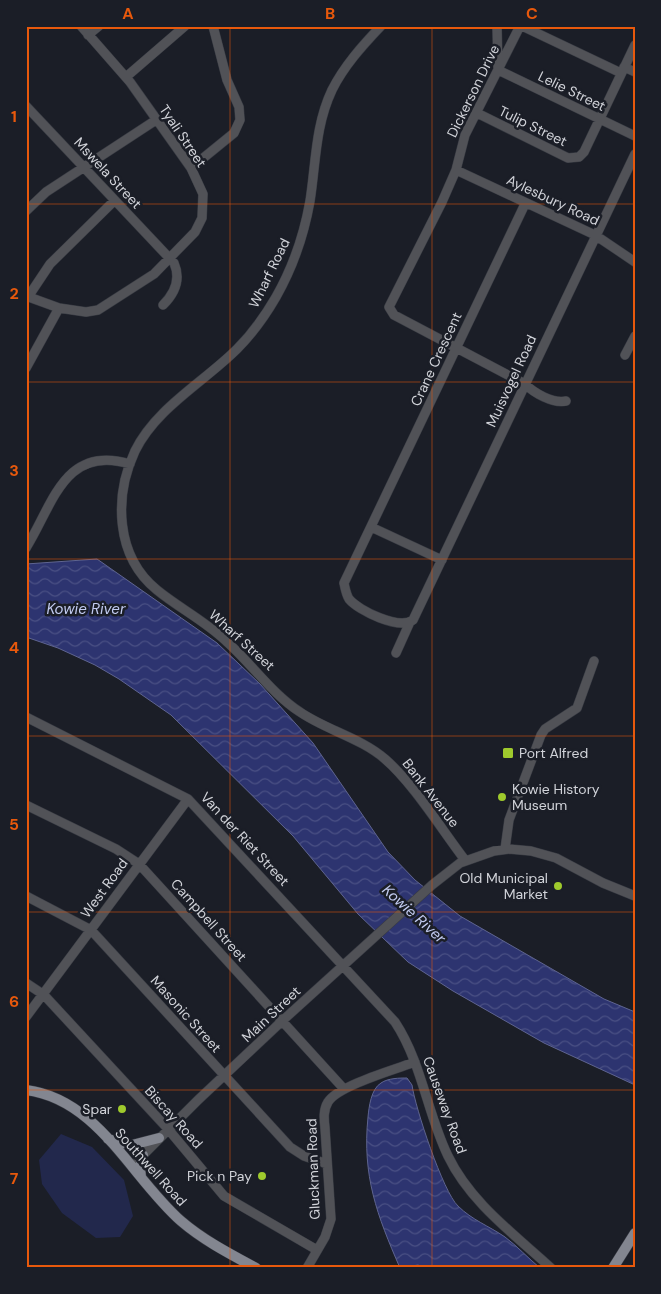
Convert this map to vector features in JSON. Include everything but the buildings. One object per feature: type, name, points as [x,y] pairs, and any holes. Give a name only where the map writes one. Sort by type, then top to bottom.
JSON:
[{"type":"main road","name":"Southwell Road","points":[[26,1090],[46,1094],[71,1105],[85,1116],[107,1139],[180,1220],[226,1252],[256,1268]]},
{"type":"main road","points":[[107,1139],[132,1145],[160,1138]]},
{"type":"main road","points":[[141,1176],[140,1166],[143,1155]]},
{"type":"main road","points":[[613,1268],[631,1247],[635,1233]]},
{"type":"street","name":"Tyali Street","points":[[27,296],[59,308],[86,312],[98,310],[144,282],[170,259],[195,232],[202,218],[203,194],[191,168],[126,77],[80,26]]},
{"type":"street","points":[[88,35],[99,26]]},
{"type":"street","points":[[126,77],[185,26]]},
{"type":"street","points":[[191,168],[234,133],[240,125],[239,107],[226,80],[213,26]]},
{"type":"street","name":"Wharf Road","points":[[148,581],[129,549],[120,515],[122,486],[130,464],[141,440],[151,427],[239,348],[266,314],[286,277],[302,236],[310,199],[317,137],[326,106],[342,72],[356,52],[381,26]]},
{"type":"street","points":[[521,26],[622,70],[635,72]]},
{"type":"street","name":"Dickerson Drive","points":[[456,349],[394,315],[389,309],[390,304],[420,248],[456,170],[461,146],[521,26]]},
{"type":"street","points":[[498,70],[497,31],[514,38]]},
{"type":"street","points":[[599,120],[635,45]]},
{"type":"street","name":"Lelie Street","points":[[498,70],[635,136]]},
{"type":"street","name":"Mswela Street","points":[[27,108],[170,259]]},
{"type":"street","name":"Tulip Street","points":[[477,113],[568,158],[579,157],[584,152],[599,120]]},
{"type":"street","points":[[26,211],[46,192],[83,166],[156,120]]},
{"type":"street","name":"Muisvogel Road","points":[[396,653],[442,560],[595,234],[635,154]]},
{"type":"street","name":"Aylesbury Road","points":[[456,170],[525,204],[595,234],[635,262]]},
{"type":"street","points":[[27,296],[54,260],[114,201]]},
{"type":"street","name":"Crane Crescent","points":[[412,621],[397,624],[386,621],[354,603],[347,595],[344,583],[525,204]]},
{"type":"street","points":[[163,305],[171,296],[177,282],[176,267],[170,259]]},
{"type":"street","points":[[26,368],[59,308]]},
{"type":"street","points":[[625,355],[635,336]]},
{"type":"street","points":[[456,349],[525,384],[531,390],[559,402],[566,401]]},
{"type":"street","points":[[26,548],[54,495],[74,472],[93,460],[101,458],[130,464]]},
{"type":"street","points":[[371,527],[442,560]]},
{"type":"street","name":"Wharf Street","points":[[148,581],[217,632],[291,705]]},
{"type":"street","points":[[505,849],[509,820],[541,735],[545,729],[572,714],[578,708],[594,661]]},
{"type":"street","name":"Bank Avenue","points":[[291,705],[299,712],[384,758],[399,773],[465,860]]},
{"type":"street","name":"Van der Riet Street","points":[[26,718],[188,799],[343,966]]},
{"type":"street","name":"West Road","points":[[26,1017],[188,799]]},
{"type":"street","name":"Campbell Street","points":[[26,805],[116,849],[139,864],[344,1089]]},
{"type":"street","name":"Main Street","points":[[132,1166],[168,1129],[282,1021],[432,885],[465,860],[484,853],[505,849],[545,854],[603,883],[635,896]]},
{"type":"street","name":"Masonic Street","points":[[26,896],[91,930],[290,1147],[300,1154],[327,1164]]},
{"type":"street","name":"Causeway Road","points":[[343,966],[395,1022],[415,1062],[440,1137],[456,1171],[479,1202],[551,1268]]},
{"type":"street","name":"Biscay Road","points":[[26,983],[44,995],[168,1129],[224,1196],[317,1250]]},
{"type":"street","name":"Gluckman Road","points":[[307,1268],[331,1219],[326,1151],[326,1107],[332,1096],[344,1089],[415,1062]]},
{"type":"street","points":[[317,1160],[326,1151]]},
{"type":"shaded area","points":[[61,1134],[92,1147],[124,1180],[133,1216],[120,1237],[96,1238],[62,1213],[42,1184],[39,1160]]},
{"type":"water","name":"Kowie River","points":[[97,559],[217,643],[260,684],[313,743],[388,852],[415,880],[460,916],[604,999],[635,1012],[635,1085],[544,1043],[453,991],[408,962],[358,914],[293,836],[171,715],[95,665],[58,648],[26,637],[26,564]]},
{"type":"water","points":[[407,1078],[412,1085],[430,1148],[452,1198],[463,1211],[505,1237],[540,1268],[425,1268],[418,1265],[400,1268],[384,1230],[373,1195],[367,1158],[367,1138],[369,1108],[375,1089],[387,1080]]},
{"type":"place","name":"Port Alfred","points":[[508,753]]},
{"type":"place","name":"Kowie History Museum","points":[[502,797]]},
{"type":"place","name":"Old Municipal Market","points":[[558,886]]},
{"type":"place","name":"Spar","points":[[122,1109]]},
{"type":"place","name":"Pick n Pay","points":[[262,1176]]}]
